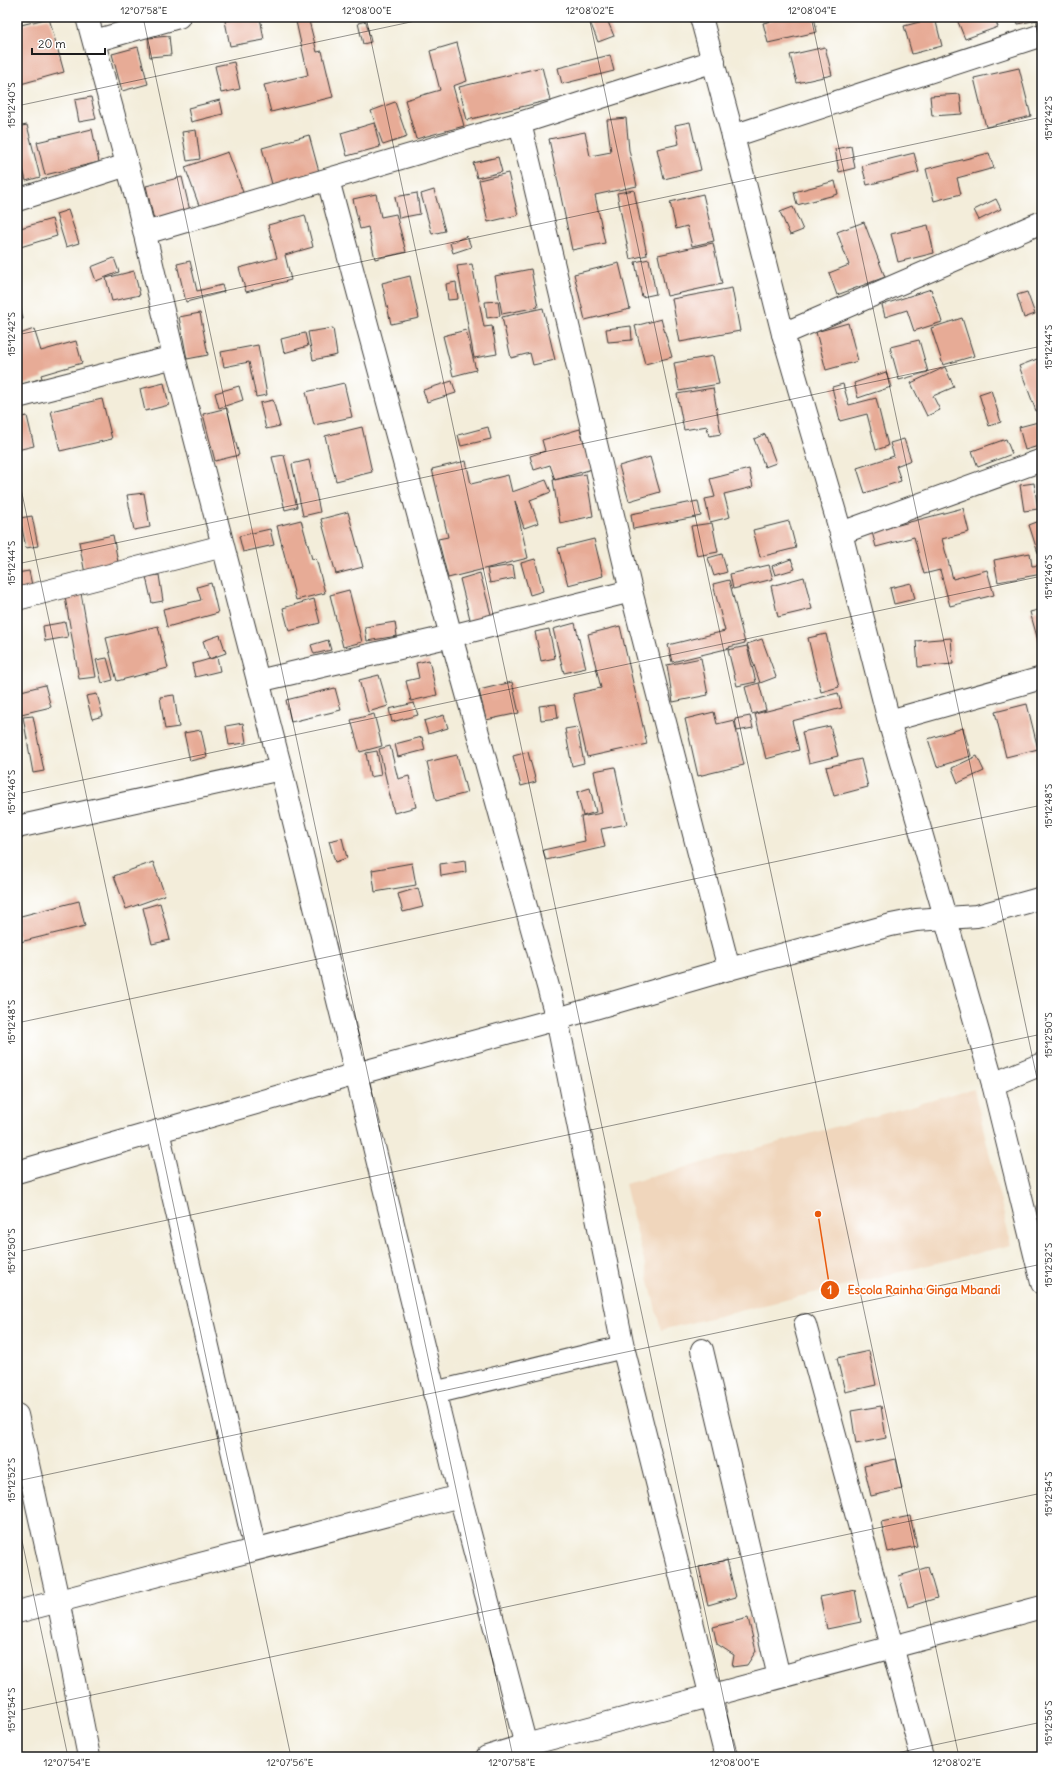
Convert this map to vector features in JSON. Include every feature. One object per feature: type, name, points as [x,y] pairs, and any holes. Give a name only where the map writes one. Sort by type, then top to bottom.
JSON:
[{"type":"street","points":[[87,17],[145,233],[174,357],[281,769],[460,1496],[528,1751]]},
{"type":"street","points":[[94,41],[179,17]]},
{"type":"street","points":[[701,17],[714,61],[783,334],[842,533],[890,721],[945,918],[994,1084],[1042,1283]]},
{"type":"street","points":[[733,136],[1042,35]]},
{"type":"street","points":[[145,233],[520,123],[714,61]]},
{"type":"street","points":[[520,123],[631,591],[729,969]]},
{"type":"street","points":[[17,200],[127,165]]},
{"type":"street","points":[[328,180],[451,636],[557,1019],[623,1347],[726,1757]]},
{"type":"street","points":[[783,334],[1042,222]]},
{"type":"street","points":[[17,397],[174,357]]},
{"type":"street","points":[[842,533],[1042,460]]},
{"type":"street","points":[[17,599],[223,546]]},
{"type":"street","points":[[258,681],[451,636],[631,591]]},
{"type":"street","points":[[890,721],[1042,678]]},
{"type":"street","points":[[17,827],[281,769]]},
{"type":"street","points":[[17,1172],[356,1074],[891,925],[916,920],[976,916],[1042,898]]},
{"type":"street","points":[[994,1084],[1042,1064]]},
{"type":"street","points":[[158,1131],[255,1549]]},
{"type":"street","points":[[805,1325],[922,1757]]},
{"type":"street","points":[[434,1393],[623,1347]]},
{"type":"street","points":[[702,1350],[779,1678]]},
{"type":"street","points":[[18,1419],[58,1600],[89,1757]]},
{"type":"street","points":[[17,1612],[58,1600],[460,1496]]},
{"type":"street","points":[[487,1757],[528,1751],[711,1696],[1042,1607]]},
{"type":"shaded area","points":[[974,1089],[1011,1245],[661,1330],[625,1184]]},
{"type":"building","points":[[244,17],[260,17],[264,40],[230,46],[225,21]]},
{"type":"building","points":[[295,17],[308,17],[317,52],[322,51],[333,97],[271,112],[264,85],[308,75]]},
{"type":"building","points":[[606,17],[614,36],[598,42],[590,22]]},
{"type":"building","points":[[788,17],[814,17],[817,32],[768,43],[763,23]]},
{"type":"building","points":[[956,17],[994,17],[998,27],[965,39]]},
{"type":"building","points":[[1016,17],[1042,17],[1042,19],[1018,24]]},
{"type":"building","points":[[49,18],[64,72],[17,85],[17,26]]},
{"type":"building","points":[[935,18],[942,46],[912,54],[904,26]]},
{"type":"building","points":[[366,21],[371,42],[363,44],[358,23]]},
{"type":"building","points":[[169,36],[171,55],[150,57],[148,38]]},
{"type":"building","points":[[457,43],[467,81],[453,86],[464,126],[416,139],[405,100],[440,90],[430,51]]},
{"type":"building","points":[[138,47],[148,84],[122,91],[112,54]]},
{"type":"building","points":[[825,47],[832,75],[797,83],[790,55]]},
{"type":"building","points":[[610,55],[614,71],[562,84],[558,68]]},
{"type":"building","points":[[234,62],[240,89],[221,93],[215,66]]},
{"type":"building","points":[[542,67],[550,100],[467,120],[459,87]]},
{"type":"building","points":[[1019,68],[1031,116],[986,127],[974,78]]},
{"type":"building","points":[[960,94],[962,114],[932,116],[930,96]]},
{"type":"building","points":[[91,97],[96,119],[79,122],[75,100]]},
{"type":"building","points":[[220,100],[223,114],[191,122],[188,108]]},
{"type":"building","points":[[395,102],[407,137],[383,145],[371,111]]},
{"type":"building","points":[[626,118],[629,150],[637,186],[595,195],[605,243],[572,250],[549,139],[585,132],[590,156],[611,152],[607,120]]},
{"type":"building","points":[[690,122],[701,170],[664,179],[657,149],[679,144],[675,125]]},
{"type":"building","points":[[374,123],[380,147],[347,156],[341,133]]},
{"type":"building","points":[[27,125],[40,177],[26,181],[17,145],[17,127]]},
{"type":"building","points":[[92,129],[99,162],[45,175],[37,142]]},
{"type":"building","points":[[196,130],[200,159],[187,161],[182,132]]},
{"type":"building","points":[[309,135],[319,172],[272,184],[262,148]]},
{"type":"building","points":[[851,146],[855,168],[839,172],[835,149]]},
{"type":"building","points":[[228,152],[244,195],[201,211],[185,167]]},
{"type":"building","points":[[914,153],[919,172],[867,185],[862,166]]},
{"type":"building","points":[[989,153],[994,168],[957,178],[961,194],[934,201],[926,169]]},
{"type":"building","points":[[498,157],[502,172],[477,178],[473,163]]},
{"type":"building","points":[[508,173],[518,215],[488,222],[479,180]]},
{"type":"building","points":[[182,177],[190,211],[154,220],[146,186]]},
{"type":"building","points":[[835,181],[838,194],[797,205],[794,192]]},
{"type":"building","points":[[434,190],[445,231],[432,234],[421,194]]},
{"type":"building","points":[[634,190],[647,255],[630,259],[617,193]]},
{"type":"building","points":[[417,193],[420,214],[399,218],[395,197]]},
{"type":"building","points":[[376,194],[381,217],[396,214],[406,252],[375,259],[368,227],[360,229],[353,199]]},
{"type":"building","points":[[703,194],[714,241],[692,246],[687,226],[676,229],[670,202]]},
{"type":"building","points":[[996,199],[1001,209],[979,220],[974,210]]},
{"type":"building","points":[[793,207],[803,230],[790,235],[780,212]]},
{"type":"building","points":[[68,210],[79,243],[66,247],[56,214]]},
{"type":"building","points":[[305,215],[313,247],[285,255],[291,280],[246,292],[239,268],[277,258],[268,225]]},
{"type":"building","points":[[52,219],[57,236],[17,248],[17,229]]},
{"type":"building","points":[[864,222],[885,277],[837,295],[829,273],[849,265],[837,232]]},
{"type":"building","points":[[928,225],[934,253],[898,262],[891,234]]},
{"type":"building","points":[[467,236],[471,247],[453,253],[450,243]]},
{"type":"building","points":[[713,243],[722,284],[667,296],[658,255]]},
{"type":"building","points":[[114,258],[119,272],[96,281],[91,267]]},
{"type":"building","points":[[649,259],[656,294],[642,297],[635,262]]},
{"type":"building","points":[[190,261],[197,291],[222,285],[224,292],[186,302],[177,264]]},
{"type":"building","points":[[619,263],[630,309],[585,320],[574,274]]},
{"type":"building","points":[[472,264],[484,327],[492,326],[497,354],[474,358],[457,266]]},
{"type":"building","points":[[531,269],[538,307],[502,314],[495,276]]},
{"type":"building","points":[[134,271],[140,295],[112,301],[106,278]]},
{"type":"building","points":[[410,276],[419,318],[391,324],[382,283]]},
{"type":"building","points":[[456,282],[458,299],[448,300],[446,284]]},
{"type":"building","points":[[732,288],[740,331],[680,342],[672,299]]},
{"type":"building","points":[[931,289],[942,322],[914,331],[907,310],[885,317],[882,305]]},
{"type":"building","points":[[1027,292],[1035,314],[1024,318],[1017,295]]},
{"type":"building","points":[[498,301],[500,316],[487,318],[485,302]]},
{"type":"building","points":[[20,305],[23,319],[17,320],[17,306]]},
{"type":"building","points":[[543,308],[555,360],[533,365],[530,353],[511,358],[502,317]]},
{"type":"building","points":[[200,313],[208,355],[187,359],[179,317]]},
{"type":"building","points":[[962,318],[974,356],[943,365],[931,328]]},
{"type":"building","points":[[661,319],[672,357],[645,364],[635,326]]},
{"type":"building","points":[[848,323],[858,361],[826,370],[816,332]]},
{"type":"building","points":[[631,326],[632,340],[608,342],[606,329]]},
{"type":"building","points":[[333,328],[337,355],[313,360],[308,332]]},
{"type":"building","points":[[34,329],[41,351],[76,341],[82,363],[41,375],[42,378],[17,386],[17,344],[19,344],[17,335]]},
{"type":"building","points":[[466,330],[476,370],[453,376],[443,336]]},
{"type":"building","points":[[305,333],[308,346],[284,353],[281,339]]},
{"type":"building","points":[[919,340],[928,372],[899,380],[890,347]]},
{"type":"building","points":[[258,345],[267,395],[256,397],[249,362],[224,367],[221,352]]},
{"type":"building","points":[[713,356],[719,384],[679,391],[674,363]]},
{"type":"building","points":[[1037,359],[1042,373],[1042,409],[1036,411],[1019,366]]},
{"type":"building","points":[[945,367],[954,387],[933,396],[940,410],[927,416],[911,383]]},
{"type":"building","points":[[886,372],[891,387],[858,398],[854,383]]},
{"type":"building","points":[[452,381],[456,393],[427,402],[423,390]]},
{"type":"building","points":[[164,383],[169,405],[145,411],[140,389]]},
{"type":"building","points":[[344,383],[352,417],[314,425],[306,392]]},
{"type":"building","points":[[843,384],[849,405],[876,398],[888,446],[876,450],[867,414],[840,421],[832,387]]},
{"type":"building","points":[[239,386],[243,400],[219,408],[215,393]]},
{"type":"building","points":[[713,388],[721,434],[709,436],[707,426],[684,430],[677,394]]},
{"type":"building","points":[[991,390],[1001,422],[989,426],[979,394]]},
{"type":"building","points":[[102,399],[112,439],[60,451],[51,411]]},
{"type":"building","points":[[273,400],[280,426],[266,429],[260,403]]},
{"type":"building","points":[[227,408],[239,455],[215,461],[203,414]]},
{"type":"building","points":[[27,416],[34,446],[17,450],[17,418]]},
{"type":"building","points":[[1042,421],[1042,445],[1025,450],[1019,427]]},
{"type":"building","points":[[362,427],[372,472],[336,481],[325,436]]},
{"type":"building","points":[[488,427],[491,439],[461,446],[458,435]]},
{"type":"building","points":[[580,429],[592,469],[555,480],[550,465],[534,470],[530,456],[545,451],[542,440]]},
{"type":"building","points":[[765,434],[776,463],[765,467],[754,439]]},
{"type":"building","points":[[904,439],[911,460],[896,466],[901,481],[865,493],[857,468],[894,456],[890,443]]},
{"type":"building","points":[[1006,439],[1012,454],[978,467],[972,451]]},
{"type":"building","points":[[284,455],[297,507],[285,510],[272,457]]},
{"type":"building","points":[[650,457],[660,492],[629,501],[619,466]]},
{"type":"building","points":[[309,460],[320,512],[303,516],[292,464]]},
{"type":"building","points":[[466,461],[471,484],[508,475],[512,492],[546,480],[551,492],[530,500],[538,523],[524,528],[515,501],[528,558],[448,578],[438,539],[448,537],[432,469]]},
{"type":"building","points":[[749,469],[753,487],[724,494],[730,517],[710,522],[705,499],[715,497],[710,479]]},
{"type":"building","points":[[586,474],[593,516],[560,523],[553,480]]},
{"type":"building","points":[[1034,483],[1038,509],[1024,511],[1020,485]]},
{"type":"building","points":[[144,493],[150,527],[134,530],[127,495]]},
{"type":"building","points":[[698,501],[701,516],[633,529],[631,514]]},
{"type":"building","points":[[963,508],[969,532],[942,539],[953,579],[987,570],[994,595],[950,606],[940,570],[924,574],[914,537],[876,547],[872,532]]},
{"type":"building","points":[[348,512],[363,567],[336,574],[321,519]]},
{"type":"building","points":[[32,516],[38,546],[26,548],[20,518]]},
{"type":"building","points":[[301,520],[312,559],[316,558],[325,593],[296,600],[277,526]]},
{"type":"building","points":[[1042,520],[1042,551],[1038,553],[1029,525]]},
{"type":"building","points":[[789,521],[796,548],[760,557],[753,530]]},
{"type":"building","points":[[712,523],[718,552],[697,556],[691,526]]},
{"type":"building","points":[[270,529],[274,545],[243,552],[239,536]]},
{"type":"building","points":[[113,535],[120,573],[86,579],[79,542]]},
{"type":"building","points":[[594,539],[603,576],[568,585],[558,548]]},
{"type":"building","points":[[1030,553],[1032,566],[1042,565],[1042,574],[998,582],[994,560]]},
{"type":"building","points":[[722,554],[727,572],[714,576],[708,558]]},
{"type":"building","points":[[535,559],[543,591],[530,595],[521,563]]},
{"type":"building","points":[[791,559],[795,569],[775,575],[772,566]]},
{"type":"building","points":[[513,565],[515,578],[490,583],[487,569]]},
{"type":"building","points":[[769,565],[773,579],[733,589],[730,574]]},
{"type":"building","points":[[29,571],[34,595],[17,598],[17,573]]},
{"type":"building","points":[[480,573],[492,618],[471,623],[460,579]]},
{"type":"building","points":[[159,575],[163,601],[152,603],[146,577]]},
{"type":"building","points":[[804,577],[812,609],[778,617],[771,586]]},
{"type":"building","points":[[729,580],[745,643],[672,662],[668,645],[725,631],[713,584]]},
{"type":"building","points":[[211,583],[218,613],[167,627],[163,609],[201,600],[197,587]]},
{"type":"building","points":[[911,583],[915,599],[894,604],[890,588]]},
{"type":"building","points":[[349,590],[362,642],[343,647],[330,595]]},
{"type":"building","points":[[81,593],[96,677],[79,679],[65,597]]},
{"type":"building","points":[[314,599],[320,623],[289,631],[283,608]]},
{"type":"building","points":[[1042,609],[1042,643],[1039,644],[1030,612]]},
{"type":"building","points":[[65,622],[68,637],[45,641],[43,626]]},
{"type":"building","points":[[395,622],[397,636],[367,641],[365,627]]},
{"type":"building","points":[[575,623],[586,668],[564,673],[553,629]]},
{"type":"building","points":[[158,626],[168,668],[117,681],[106,638]]},
{"type":"building","points":[[620,626],[647,744],[587,757],[573,694],[601,688],[588,634]]},
{"type":"building","points":[[549,629],[555,658],[541,661],[535,632]]},
{"type":"building","points":[[826,634],[839,687],[821,692],[808,638]]},
{"type":"building","points":[[220,635],[226,653],[209,659],[203,641]]},
{"type":"building","points":[[951,638],[953,664],[918,667],[916,641]]},
{"type":"building","points":[[762,639],[776,677],[760,683],[747,644]]},
{"type":"building","points":[[328,640],[331,650],[314,654],[311,645]]},
{"type":"building","points":[[747,646],[756,682],[737,686],[728,650]]},
{"type":"building","points":[[217,657],[220,671],[195,677],[192,664]]},
{"type":"building","points":[[107,658],[113,680],[102,683],[96,660]]},
{"type":"building","points":[[701,658],[708,695],[673,702],[667,665]]},
{"type":"building","points":[[429,660],[437,695],[411,701],[406,681],[419,678],[416,663]]},
{"type":"building","points":[[379,675],[388,706],[368,712],[359,680]]},
{"type":"building","points":[[512,682],[519,713],[486,720],[479,690]]},
{"type":"building","points":[[759,683],[766,710],[752,714],[745,687]]},
{"type":"building","points":[[45,685],[51,707],[17,715],[17,692]]},
{"type":"building","points":[[335,688],[341,710],[291,722],[286,700]]},
{"type":"building","points":[[838,693],[842,708],[792,721],[799,750],[766,759],[755,714]]},
{"type":"building","points":[[97,694],[103,716],[92,719],[86,696]]},
{"type":"building","points":[[174,695],[179,727],[165,729],[160,697]]},
{"type":"building","points":[[414,703],[418,715],[392,722],[389,709]]},
{"type":"building","points":[[556,704],[558,718],[541,720],[539,706]]},
{"type":"building","points":[[1027,704],[1038,749],[1006,757],[995,712]]},
{"type":"building","points":[[714,712],[717,724],[734,720],[744,765],[698,776],[685,719]]},
{"type":"building","points":[[374,714],[382,746],[360,752],[351,720]]},
{"type":"building","points":[[444,715],[448,728],[428,734],[424,721]]},
{"type":"building","points":[[33,716],[44,771],[33,773],[23,717]]},
{"type":"building","points":[[750,716],[753,728],[737,731],[735,719]]},
{"type":"building","points":[[243,723],[246,743],[229,745],[226,726]]},
{"type":"building","points":[[830,726],[838,756],[809,763],[802,732]]},
{"type":"building","points":[[577,727],[584,763],[572,766],[565,729]]},
{"type":"building","points":[[963,728],[971,756],[937,767],[928,739]]},
{"type":"building","points":[[201,730],[207,757],[190,761],[184,733]]},
{"type":"building","points":[[422,737],[425,750],[398,757],[395,744]]},
{"type":"building","points":[[390,746],[398,779],[409,776],[416,807],[394,813],[379,749]]},
{"type":"building","points":[[377,751],[381,775],[370,777],[366,753]]},
{"type":"building","points":[[528,752],[536,782],[521,786],[513,756]]},
{"type":"building","points":[[457,755],[467,793],[436,801],[427,762]]},
{"type":"building","points":[[977,756],[984,771],[958,783],[952,768]]},
{"type":"building","points":[[861,759],[868,787],[834,796],[826,767]]},
{"type":"building","points":[[615,767],[627,824],[601,829],[605,847],[546,860],[543,850],[585,841],[581,817],[602,813],[594,771]]},
{"type":"building","points":[[590,788],[596,812],[583,816],[577,792]]},
{"type":"building","points":[[342,838],[347,858],[335,862],[329,841]]},
{"type":"building","points":[[465,860],[466,872],[441,876],[440,864]]},
{"type":"building","points":[[153,862],[165,895],[126,909],[114,876]]},
{"type":"building","points":[[412,863],[416,885],[375,892],[372,870]]},
{"type":"building","points":[[418,888],[423,907],[403,912],[398,894]]},
{"type":"building","points":[[79,901],[85,926],[20,942],[17,932],[17,917]]},
{"type":"building","points":[[160,903],[170,940],[152,944],[143,908]]},
{"type":"building","points":[[869,1351],[876,1385],[845,1392],[837,1358]]},
{"type":"building","points":[[881,1406],[886,1438],[856,1444],[851,1411]]},
{"type":"building","points":[[896,1459],[902,1489],[871,1496],[864,1466]]},
{"type":"building","points":[[910,1516],[917,1546],[888,1552],[881,1522]]},
{"type":"building","points":[[727,1560],[736,1597],[708,1605],[699,1567]]},
{"type":"building","points":[[928,1567],[937,1598],[908,1607],[899,1576]]},
{"type":"building","points":[[855,1590],[861,1622],[827,1629],[820,1597]]},
{"type":"building","points":[[748,1618],[756,1651],[747,1665],[732,1667],[734,1655],[717,1644],[713,1627]]},
{"type":"place","name":"Escola Rainha Ginga Mbandi","points":[[818,1214]]}]
